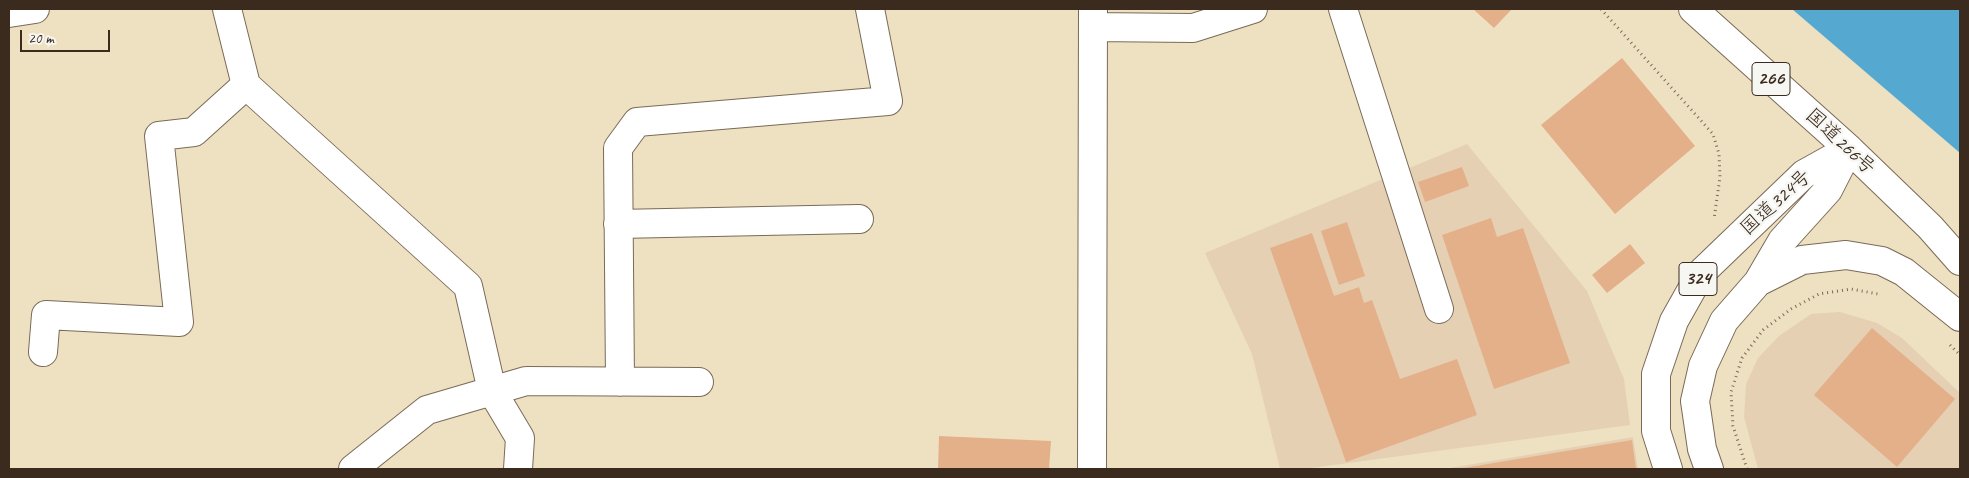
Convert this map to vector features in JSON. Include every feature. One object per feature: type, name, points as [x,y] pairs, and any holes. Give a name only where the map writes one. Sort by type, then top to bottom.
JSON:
[{"type":"main road","points":[[9,13],[35,9]]},
{"type":"main road","points":[[227,9],[246,85],[468,286],[492,391],[520,438],[518,469]]},
{"type":"main road","points":[[620,382],[618,148],[637,122],[888,102],[870,9]]},
{"type":"main road","points":[[1092,469],[1093,18],[1193,28],[1253,9]]},
{"type":"main road","points":[[1343,9],[1439,309]]},
{"type":"main road","name":"国道266号","points":[[1692,9],[1849,149],[1930,227],[1960,261]]},
{"type":"main road","points":[[43,352],[46,315],[179,322],[159,136],[194,132],[246,85]]},
{"type":"main road","name":"国道324号","points":[[1709,469],[1702,449],[1695,401],[1704,366],[1724,321],[1758,282],[1782,241],[1828,190],[1849,149]]},
{"type":"main road","name":"国道324号","points":[[1668,469],[1656,431],[1656,374],[1674,320],[1701,273],[1804,174],[1849,149]]},
{"type":"main road","points":[[618,224],[859,219]]},
{"type":"main road","points":[[1758,282],[1802,260],[1846,255],[1882,262],[1904,272],[1960,317]]},
{"type":"main road","points":[[353,469],[427,410],[526,381],[699,382]]},
{"type":"path","points":[[1601,9],[1713,134],[1719,154],[1720,177],[1713,221]]},
{"type":"path","points":[[1747,469],[1733,426],[1731,392],[1742,358],[1763,330],[1791,309],[1819,294],[1851,290],[1881,294]]},
{"type":"path","points":[[1946,342],[1960,355]]},
{"type":"shaded area","points":[[1467,144],[1587,291],[1624,379],[1630,425],[1304,469],[1280,469],[1252,354],[1205,253]]},
{"type":"shaded area","points":[[1840,312],[1877,323],[1902,338],[1960,393],[1960,469],[1758,469],[1744,417],[1746,384],[1758,358],[1779,336],[1811,314]]},
{"type":"shaded area","points":[[1633,437],[1638,469],[1450,468]]},
{"type":"water","points":[[1792,9],[1960,9],[1960,153]]},
{"type":"building","points":[[1473,9],[1512,9],[1494,28]]},
{"type":"building","points":[[1622,58],[1695,146],[1615,214],[1541,125]]},
{"type":"building","points":[[1462,167],[1469,186],[1425,202],[1418,182]]},
{"type":"building","points":[[1491,218],[1497,237],[1523,228],[1570,363],[1494,389],[1442,235]]},
{"type":"building","points":[[1347,222],[1365,276],[1339,285],[1321,231]]},
{"type":"building","points":[[1312,233],[1334,296],[1359,287],[1364,303],[1372,300],[1400,379],[1457,359],[1477,415],[1346,462],[1270,248]]},
{"type":"building","points":[[1630,244],[1645,263],[1607,293],[1592,275]]},
{"type":"building","points":[[1872,328],[1955,399],[1897,467],[1814,395]]},
{"type":"building","points":[[939,436],[1051,441],[1049,469],[938,469]]},
{"type":"building","points":[[1632,440],[1636,469],[1464,469],[1464,468]]}]
